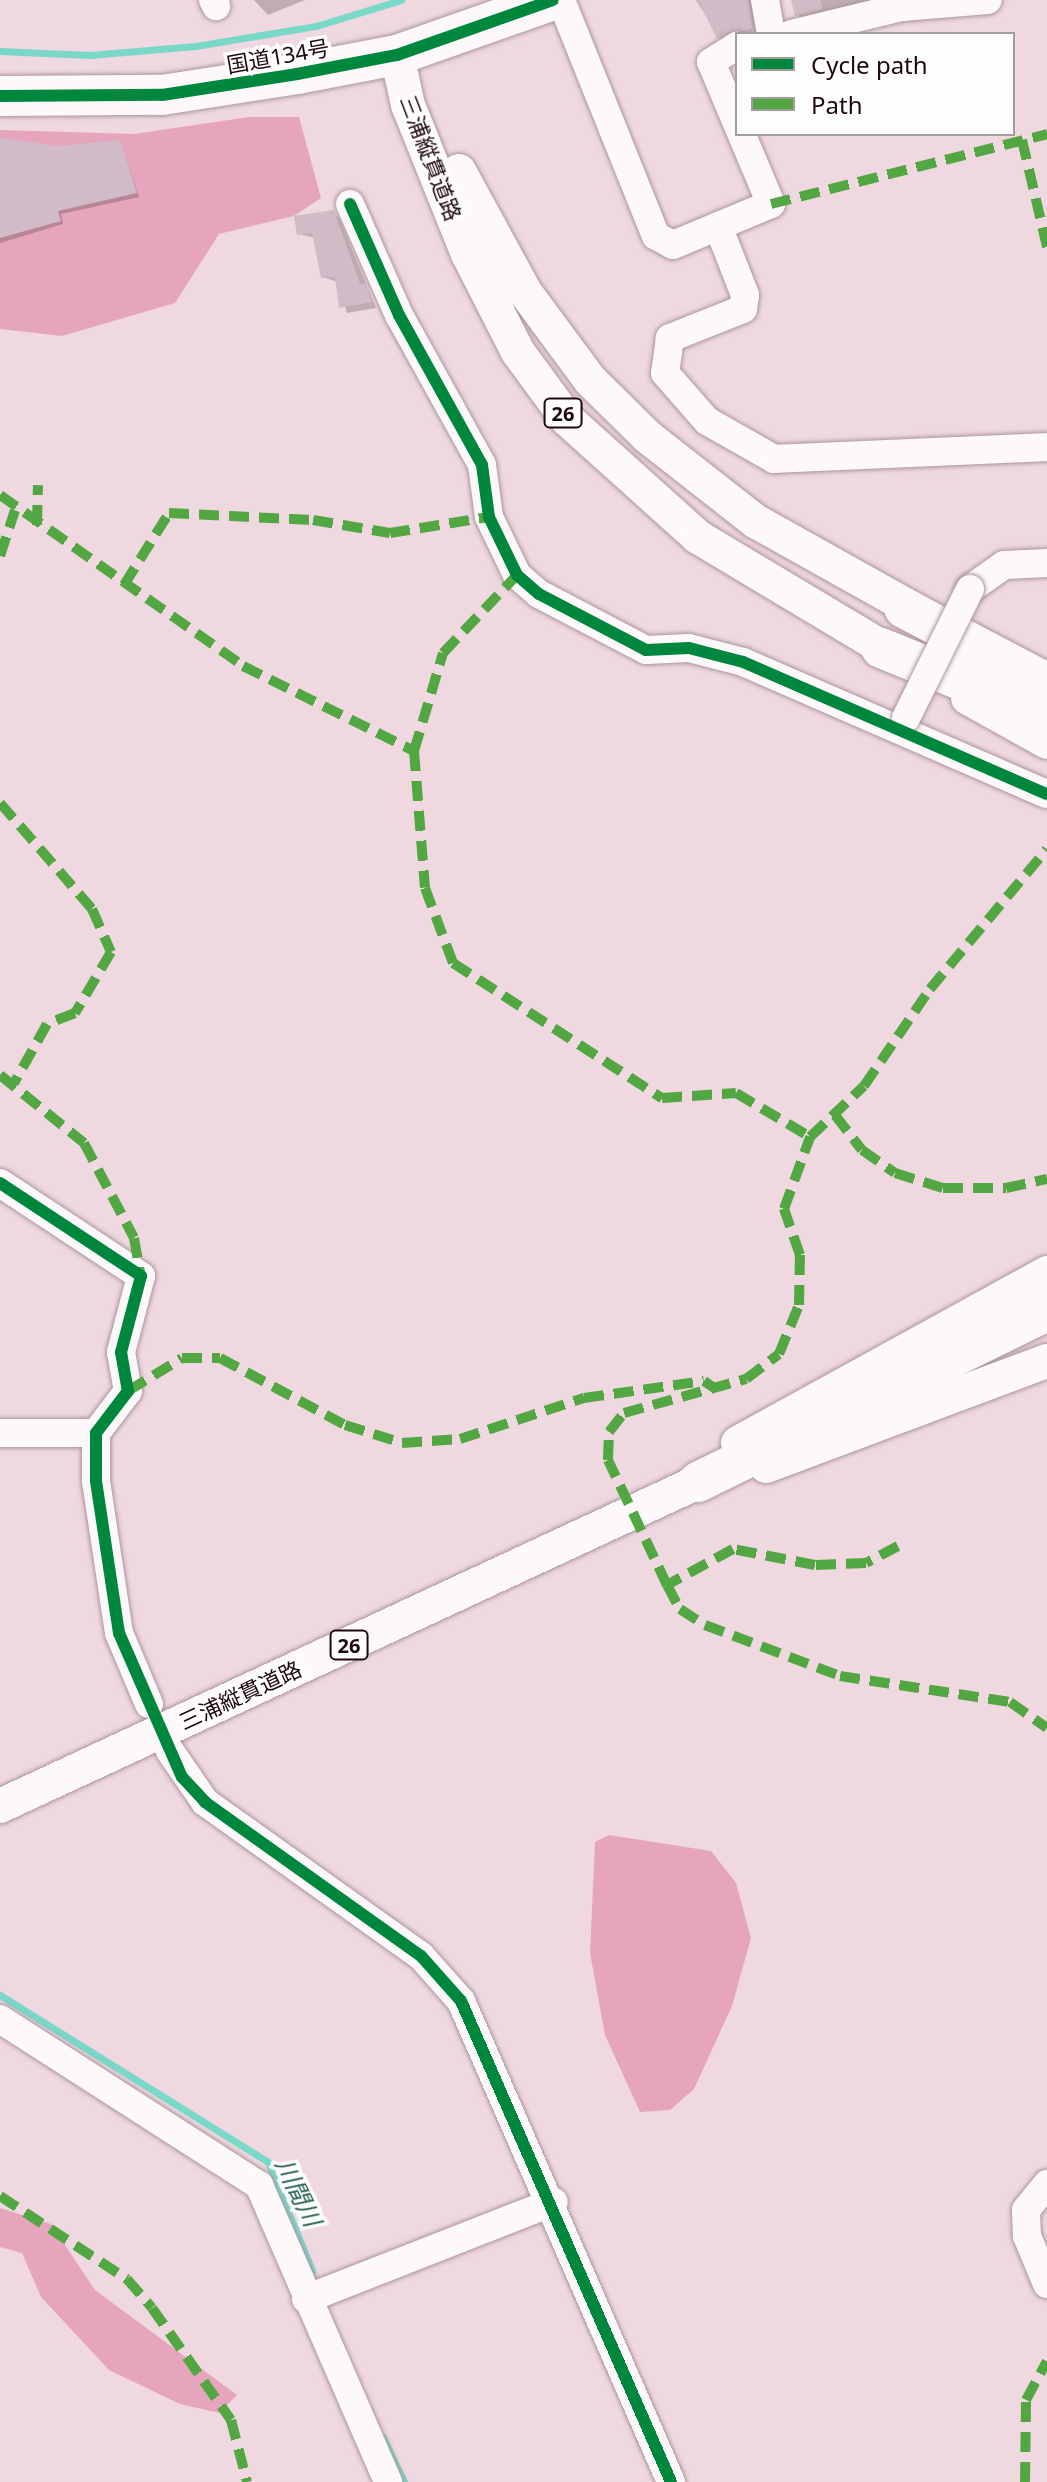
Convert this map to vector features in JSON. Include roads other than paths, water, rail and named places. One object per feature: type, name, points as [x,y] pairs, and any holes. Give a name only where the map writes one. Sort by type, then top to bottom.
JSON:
[{"type":"highway","name":"国道134号","points":[[0,96],[162,95],[397,55],[553,0]]},
{"type":"highway","name":"26","points":[[904,608],[1047,683]]},
{"type":"highway","name":"26","points":[[881,648],[1047,715]]},
{"type":"highway","name":"26","points":[[698,1482],[1029,1341],[1047,1311]]},
{"type":"main road","name":"三浦縦貫道路","points":[[397,55],[430,98],[499,252],[590,380],[728,503],[904,608],[1047,672]]},
{"type":"main road","name":"三浦縦貫道路","points":[[397,55],[408,105],[468,254],[518,352],[568,420],[698,537],[881,648]]},
{"type":"main road","name":"26","points":[[881,648],[1047,742]]},
{"type":"main road","name":"26","points":[[577,1540],[662,1485],[1047,1273]]},
{"type":"main road","points":[[615,1523],[1029,1341]]},
{"type":"main road","name":"三浦縦貫道路","points":[[0,1806],[698,1482]]},
{"type":"street","points":[[561,0],[656,236],[673,245],[771,204],[742,136]]},
{"type":"street","points":[[765,0],[771,32]]},
{"type":"street","points":[[799,32],[902,7],[988,0]]},
{"type":"street","points":[[735,47],[711,62],[735,119]]},
{"type":"street","points":[[350,204],[399,315],[482,465],[489,517],[517,575],[646,650],[689,648],[743,662],[903,722],[1047,794]]},
{"type":"street","points":[[718,226],[745,295],[743,309],[670,338],[665,373],[707,421],[774,459],[1047,447]]},
{"type":"street","points":[[903,722],[970,589],[1004,565],[1047,563]]},
{"type":"street","points":[[0,1183],[141,1276],[121,1352],[128,1391],[96,1433],[119,1633],[149,1704]]},
{"type":"street","points":[[0,1433],[96,1433]]},
{"type":"street","points":[[170,1751],[205,1802],[421,1956],[461,2001],[554,2202],[671,2482]]},
{"type":"street","points":[[0,2019],[259,2185],[318,2295],[388,2482]]},
{"type":"street","points":[[1047,2184],[1026,2210],[1027,2236],[1047,2284]]},
{"type":"street","points":[[318,2295],[554,2202]]},
{"type":"waterway","points":[[0,51],[90,55],[196,46],[316,26],[401,0]]},
{"type":"waterway","name":"川間川","points":[[0,1995],[268,2162],[312,2271]]},
{"type":"waterway","name":"川間川","points":[[383,2437],[404,2482]]}]
